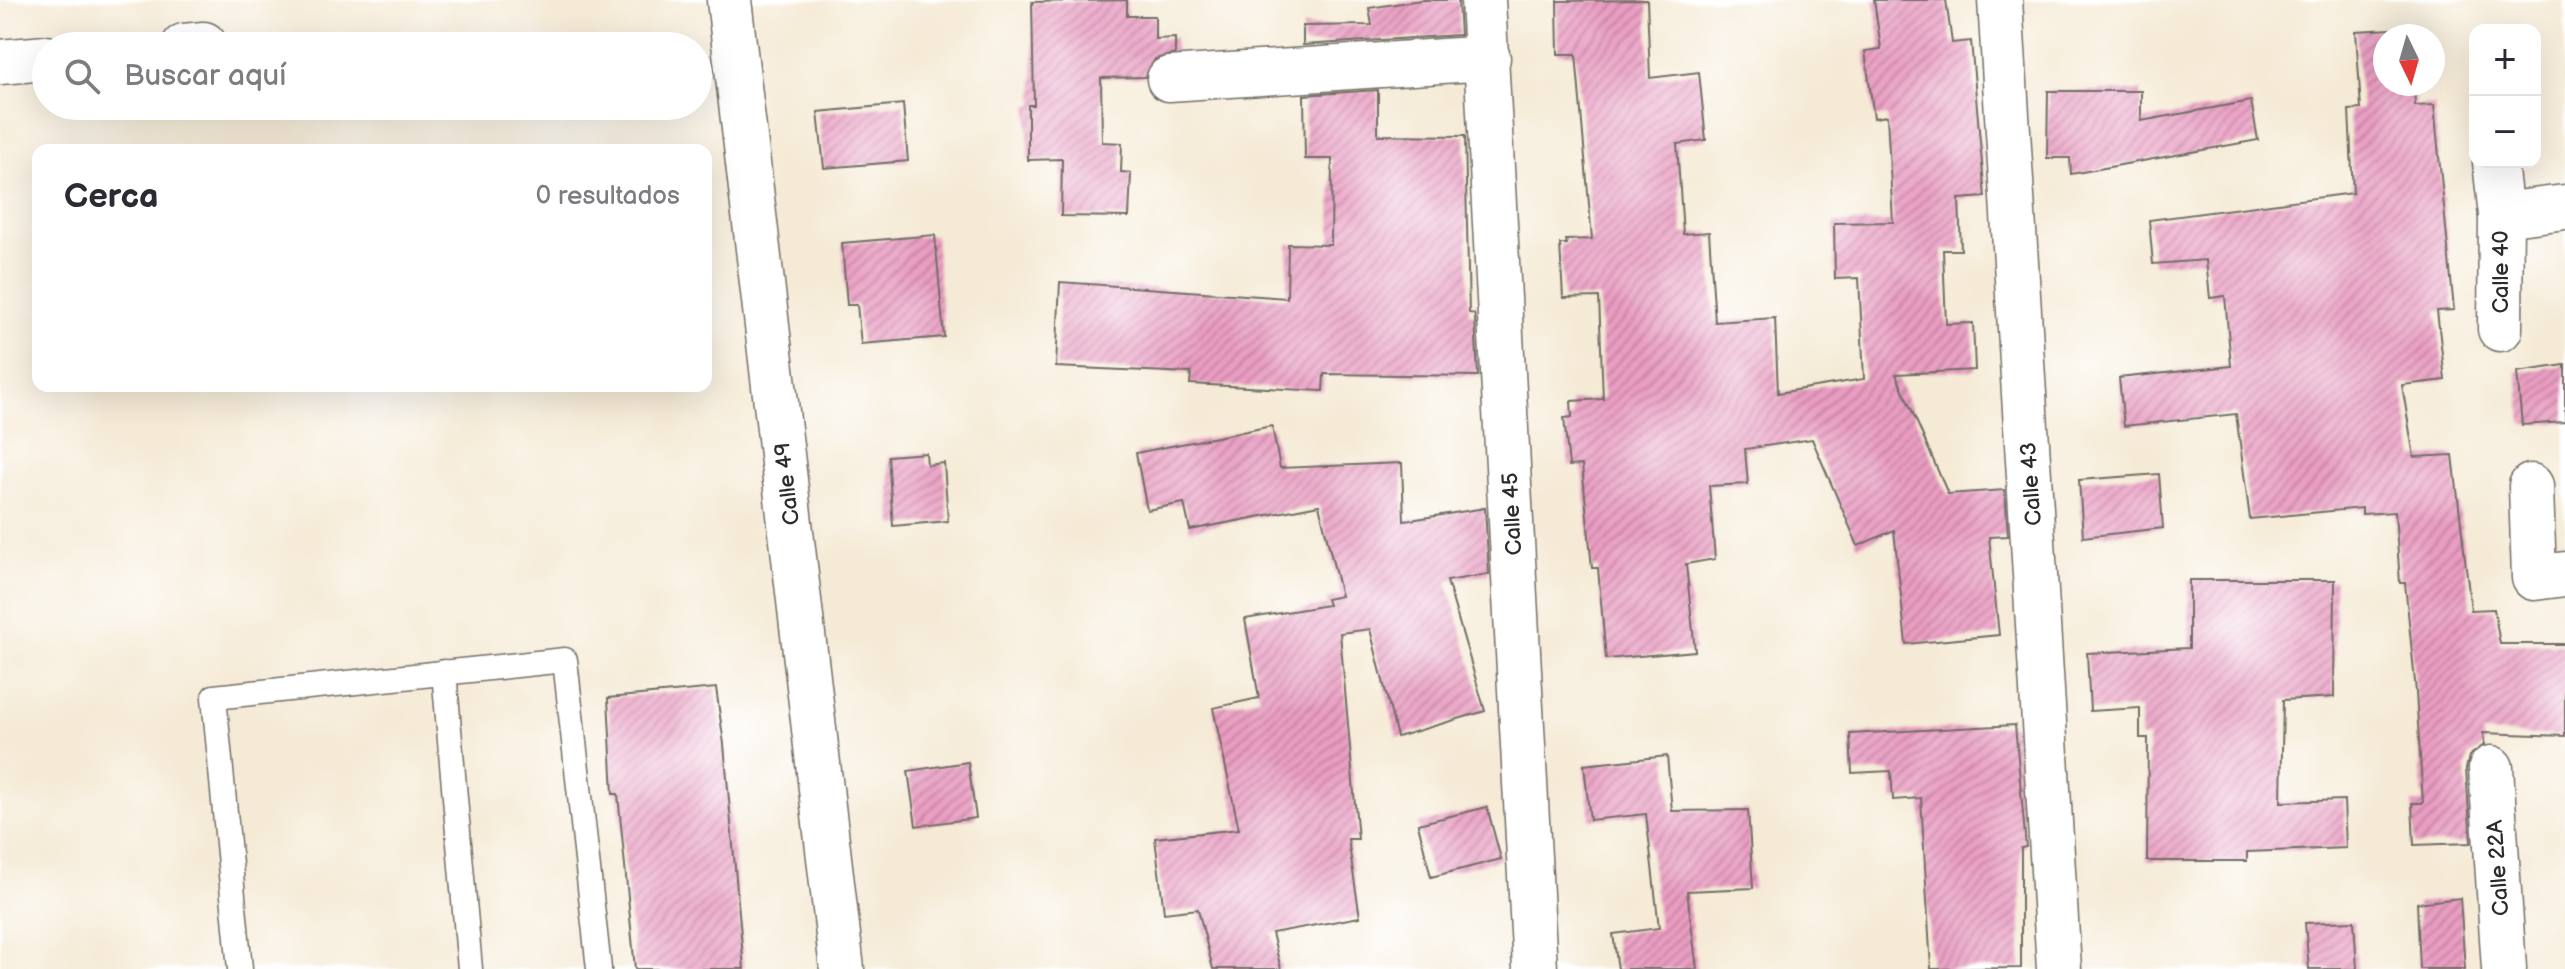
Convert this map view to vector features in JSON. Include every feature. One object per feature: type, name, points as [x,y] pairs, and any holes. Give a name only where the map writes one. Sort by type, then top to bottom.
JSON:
[{"type":"street","name":"Calle 49","points":[[729,0],[842,969]]},
{"type":"street","name":"Calle 45","points":[[1483,0],[1535,969]]},
{"type":"street","name":"Calle 43","points":[[2000,0],[2059,969]]},
{"type":"street","points":[[1169,79],[1488,58]]},
{"type":"street","points":[[0,62],[32,59]]},
{"type":"street","name":"Calle 40","points":[[2496,168],[2501,215],[2500,329]]},
{"type":"street","name":"Calle 40","points":[[2501,215],[2565,207]]},
{"type":"street","points":[[2531,486],[2534,578],[2565,574]]},
{"type":"street","name":"Calle 22A","points":[[2491,768],[2504,969]]},
{"type":"lane","points":[[240,969],[214,697],[565,660],[599,969]]},
{"type":"lane","points":[[444,672],[470,969]]},
{"type":"building","points":[[1127,0],[1127,16],[1155,16],[1155,39],[1175,38],[1175,54],[1155,59],[1145,77],[1101,78],[1102,142],[1122,143],[1121,172],[1131,173],[1129,217],[1061,216],[1062,159],[1028,160],[1028,105],[1034,105],[1032,2]]},
{"type":"building","points":[[1421,0],[1458,0],[1460,35],[1303,45],[1303,26],[1372,25],[1369,8]]},
{"type":"building","points":[[1647,0],[1650,78],[1699,72],[1706,140],[1677,144],[1683,234],[1709,232],[1715,322],[1775,318],[1778,393],[1864,379],[1859,278],[1835,279],[1834,223],[1893,222],[1887,116],[1874,118],[1865,51],[1881,49],[1874,0],[1946,0],[1952,43],[1971,41],[1985,197],[1959,199],[1961,250],[1943,250],[1946,324],[1973,323],[1975,370],[1896,374],[1948,494],[2005,490],[2008,536],[1989,537],[1999,635],[1906,644],[1894,530],[1858,546],[1812,439],[1745,449],[1748,484],[1709,486],[1715,559],[1686,564],[1695,651],[1606,659],[1598,568],[1592,568],[1582,465],[1569,466],[1564,418],[1572,417],[1571,401],[1603,399],[1599,297],[1563,298],[1560,244],[1567,244],[1566,240],[1592,239],[1576,54],[1558,54],[1557,1]]},
{"type":"building","points":[[2373,30],[2373,96],[2415,96],[2415,106],[2434,105],[2454,310],[2437,311],[2445,380],[2402,385],[2414,457],[2453,455],[2471,610],[2494,609],[2500,644],[2565,644],[2565,736],[2483,733],[2484,745],[2469,756],[2466,769],[2471,843],[2414,845],[2412,803],[2423,803],[2416,692],[2405,583],[2400,583],[2395,512],[2362,514],[2362,508],[2250,519],[2236,414],[2124,426],[2119,378],[2231,366],[2225,296],[2210,298],[2206,260],[2153,264],[2149,220],[2353,193],[2349,110],[2361,109],[2356,31]]},
{"type":"building","points":[[1378,90],[1378,135],[1465,136],[1469,313],[1474,314],[1475,318],[1478,376],[1324,374],[1323,391],[1190,384],[1191,373],[1056,367],[1060,282],[1287,298],[1288,244],[1331,245],[1332,159],[1305,159],[1304,95]]},
{"type":"building","points":[[2048,91],[2141,91],[2141,121],[2251,101],[2258,140],[2071,174],[2070,158],[2047,158]]},
{"type":"building","points":[[903,104],[908,161],[824,168],[818,112]]},
{"type":"building","points":[[935,235],[944,337],[861,344],[857,305],[847,305],[842,243]]},
{"type":"building","points":[[2565,365],[2565,422],[2522,425],[2517,372]]},
{"type":"building","points":[[1272,426],[1280,468],[1402,463],[1404,521],[1485,508],[1489,574],[1447,581],[1485,711],[1397,737],[1370,629],[1340,633],[1358,839],[1348,839],[1360,917],[1272,933],[1281,969],[1213,969],[1198,909],[1164,913],[1155,838],[1239,829],[1213,708],[1259,698],[1245,619],[1328,605],[1326,599],[1341,596],[1319,505],[1190,530],[1184,503],[1147,510],[1136,453]]},
{"type":"building","points":[[926,453],[927,465],[944,463],[948,521],[893,526],[888,456]]},
{"type":"building","points":[[2159,474],[2163,528],[2083,537],[2079,480]]},
{"type":"building","points":[[2189,580],[2335,580],[2334,697],[2283,700],[2281,802],[2344,800],[2346,848],[2247,852],[2247,861],[2147,861],[2148,738],[2140,738],[2140,708],[2090,711],[2087,653],[2189,648]]},
{"type":"building","points":[[716,688],[724,744],[744,969],[635,969],[618,794],[613,794],[608,698]]},
{"type":"building","points":[[2015,725],[2026,847],[2021,848],[2021,968],[1931,969],[1921,798],[1893,800],[1891,771],[1852,773],[1850,734]]},
{"type":"building","points":[[1667,756],[1672,811],[1748,810],[1753,888],[1687,891],[1697,969],[1618,969],[1613,934],[1659,928],[1646,814],[1590,820],[1584,765]]},
{"type":"building","points":[[968,762],[976,818],[916,826],[908,771]]},
{"type":"building","points":[[1487,807],[1501,859],[1431,877],[1418,824]]},
{"type":"building","points":[[2460,898],[2465,969],[2420,969],[2417,903]]},
{"type":"building","points":[[2354,921],[2357,969],[2309,969],[2305,923]]}]
